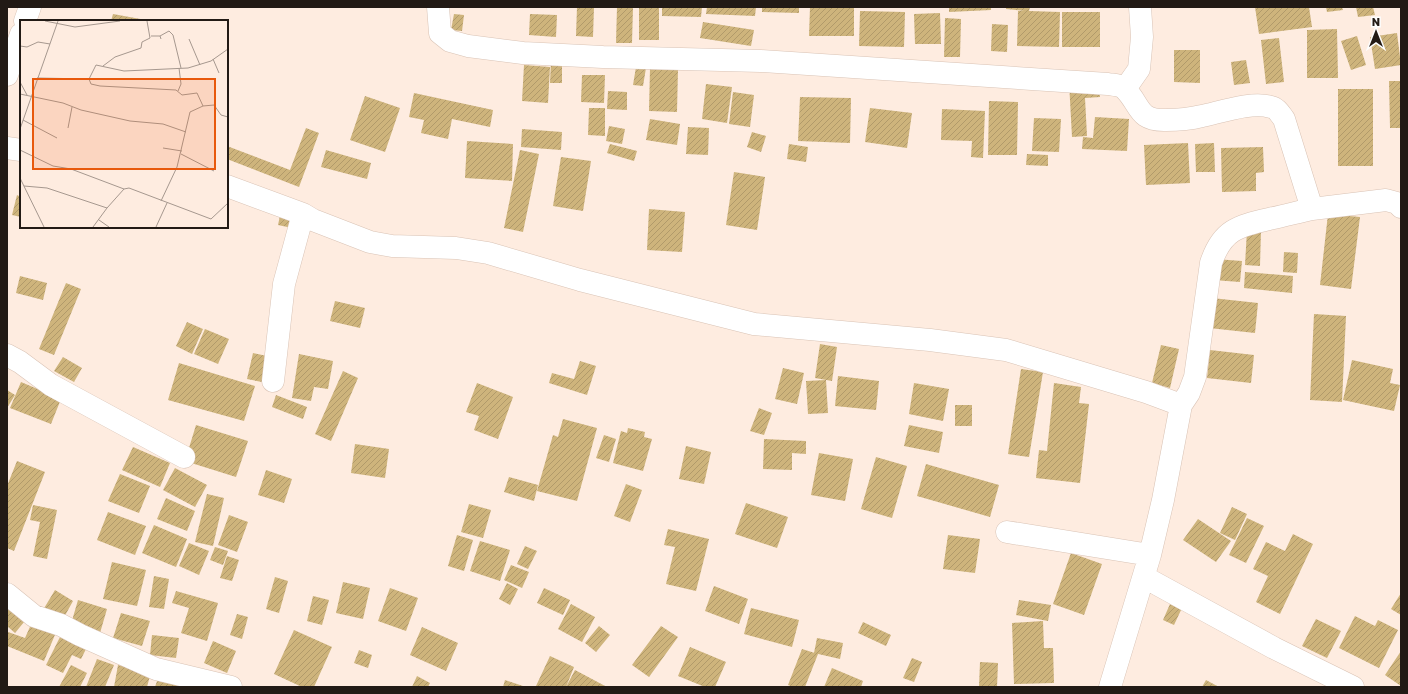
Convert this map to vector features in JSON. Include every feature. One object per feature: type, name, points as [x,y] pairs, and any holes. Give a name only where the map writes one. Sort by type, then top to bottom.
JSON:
[{"type":"street","points":[[25,20],[30,7]]},
{"type":"street","points":[[438,7],[440,33],[450,41],[468,46],[523,53],[604,57],[761,61],[1108,84],[1125,88],[1140,112],[1153,120],[1200,117],[1260,105],[1272,107],[1278,111],[1284,119],[1312,209]]},
{"type":"street","points":[[1125,88],[1139,69],[1142,37],[1140,7]]},
{"type":"street","points":[[7,75],[20,37]]},
{"type":"street","points":[[7,148],[20,150]]},
{"type":"street","points":[[228,186],[303,214],[313,220],[370,242],[392,246],[456,248],[488,253],[580,280],[754,324],[930,340],[1006,350],[1146,392],[1181,405]]},
{"type":"street","points":[[1110,687],[1150,555],[1163,500],[1181,405],[1189,393],[1195,377],[1211,263],[1215,251],[1229,233],[1243,225],[1312,209],[1386,200],[1397,203],[1401,206]]},
{"type":"street","points":[[273,380],[284,284],[303,214]]},
{"type":"street","points":[[7,356],[20,362],[51,385],[184,457]]},
{"type":"street","points":[[1007,532],[1150,555]]},
{"type":"street","points":[[1144,577],[1274,648],[1353,687]]},
{"type":"street","points":[[7,594],[34,616],[61,625],[156,669],[231,687]]},
{"type":"building","points":[[577,7],[594,7],[593,37],[576,36]]},
{"type":"building","points":[[617,7],[633,7],[632,43],[616,43]]},
{"type":"building","points":[[639,7],[659,7],[659,40],[639,40]]},
{"type":"building","points":[[662,7],[702,7],[701,17],[662,16]]},
{"type":"building","points":[[707,7],[756,7],[755,16],[706,14]]},
{"type":"building","points":[[762,7],[799,7],[799,13],[762,12]]},
{"type":"building","points":[[810,7],[854,7],[854,36],[809,36]]},
{"type":"building","points":[[949,7],[991,7],[991,10],[949,12]]},
{"type":"building","points":[[1006,7],[1030,7],[1029,11],[1060,12],[1059,47],[1017,46],[1018,11],[1024,11],[1006,9]]},
{"type":"building","points":[[1255,7],[1309,7],[1312,27],[1259,34]]},
{"type":"building","points":[[1326,7],[1342,7],[1343,10],[1327,12]]},
{"type":"building","points":[[1356,7],[1373,7],[1375,15],[1358,17]]},
{"type":"building","points":[[860,11],[905,12],[904,47],[859,46]]},
{"type":"building","points":[[1062,12],[1100,12],[1100,47],[1062,47]]},
{"type":"building","points":[[940,13],[941,44],[915,44],[914,14]]},
{"type":"building","points":[[113,14],[146,20],[111,20]]},
{"type":"building","points":[[454,14],[464,15],[462,31],[451,30]]},
{"type":"building","points":[[530,14],[557,15],[556,37],[529,35]]},
{"type":"building","points":[[945,18],[961,19],[960,57],[944,57]]},
{"type":"building","points":[[703,22],[754,30],[751,46],[700,38]]},
{"type":"building","points":[[992,24],[1008,25],[1007,52],[991,51]]},
{"type":"building","points":[[1337,29],[1338,78],[1307,78],[1307,30]]},
{"type":"building","points":[[1397,33],[1401,65],[1375,69],[1370,37]]},
{"type":"building","points":[[1357,36],[1366,65],[1351,70],[1341,41]]},
{"type":"building","points":[[1279,38],[1284,82],[1266,84],[1261,40]]},
{"type":"building","points":[[1174,50],[1200,50],[1200,83],[1174,82]]},
{"type":"building","points":[[1246,60],[1250,83],[1234,85],[1231,62]]},
{"type":"building","points":[[551,61],[562,61],[562,83],[550,83]]},
{"type":"building","points":[[637,61],[647,62],[643,86],[633,85]]},
{"type":"building","points":[[524,65],[550,67],[548,103],[522,101]]},
{"type":"building","points":[[650,68],[678,69],[677,112],[649,111]]},
{"type":"building","points":[[582,75],[605,75],[604,103],[581,102]]},
{"type":"building","points":[[1099,81],[1100,97],[1085,98],[1087,136],[1072,137],[1069,82]]},
{"type":"building","points":[[1389,81],[1401,81],[1401,128],[1390,128]]},
{"type":"building","points":[[706,84],[732,87],[727,123],[702,119]]},
{"type":"building","points":[[1338,89],[1373,89],[1373,166],[1338,166]]},
{"type":"building","points":[[608,91],[627,92],[627,110],[607,109]]},
{"type":"building","points":[[733,92],[754,95],[750,127],[729,124]]},
{"type":"building","points":[[414,93],[493,110],[490,127],[452,119],[448,139],[421,133],[424,120],[409,117]]},
{"type":"building","points":[[365,96],[400,108],[385,152],[350,140]]},
{"type":"building","points":[[800,97],[851,98],[850,143],[798,141]]},
{"type":"building","points":[[989,101],[1018,102],[1017,155],[988,155]]},
{"type":"building","points":[[589,108],[605,108],[605,136],[588,135]]},
{"type":"building","points":[[870,108],[912,113],[907,148],[865,142]]},
{"type":"building","points":[[942,109],[985,111],[983,158],[971,157],[972,141],[941,140]]},
{"type":"building","points":[[1095,117],[1129,119],[1127,151],[1082,149],[1083,137],[1093,138]]},
{"type":"building","points":[[1034,118],[1061,119],[1059,152],[1032,151]]},
{"type":"building","points":[[650,119],[680,124],[677,145],[646,140]]},
{"type":"building","points":[[609,126],[625,129],[622,144],[606,141]]},
{"type":"building","points":[[688,127],[709,128],[708,155],[686,154]]},
{"type":"building","points":[[306,128],[319,133],[299,187],[228,159],[228,146],[290,170]]},
{"type":"building","points":[[522,129],[562,132],[561,150],[521,147]]},
{"type":"building","points":[[752,132],[766,136],[761,152],[747,147]]},
{"type":"building","points":[[467,141],[513,144],[512,181],[465,178]]},
{"type":"building","points":[[1188,143],[1190,183],[1146,185],[1144,145]]},
{"type":"building","points":[[1214,143],[1215,172],[1196,172],[1195,144]]},
{"type":"building","points":[[610,144],[637,151],[634,161],[607,153]]},
{"type":"building","points":[[789,144],[808,147],[806,162],[787,159]]},
{"type":"building","points":[[1263,147],[1264,172],[1256,173],[1256,191],[1222,192],[1221,148]]},
{"type":"building","points":[[326,150],[371,163],[367,179],[321,167]]},
{"type":"building","points":[[520,150],[539,154],[523,232],[504,228]]},
{"type":"building","points":[[1027,154],[1048,155],[1048,166],[1026,165]]},
{"type":"building","points":[[561,157],[591,161],[583,211],[553,206]]},
{"type":"building","points":[[734,172],[765,177],[757,230],[726,225]]},
{"type":"building","points":[[17,195],[20,196],[20,217],[12,215]]},
{"type":"building","points":[[649,209],[685,212],[682,252],[647,250]]},
{"type":"building","points":[[281,211],[294,214],[292,228],[278,225]]},
{"type":"building","points":[[1328,214],[1360,217],[1351,289],[1320,285]]},
{"type":"building","points":[[1247,230],[1261,230],[1260,266],[1245,265]]},
{"type":"building","points":[[1284,252],[1298,253],[1297,273],[1283,272]]},
{"type":"building","points":[[1215,259],[1242,261],[1240,282],[1213,280]]},
{"type":"building","points":[[1245,272],[1293,276],[1292,293],[1244,288]]},
{"type":"building","points":[[20,276],[47,283],[43,300],[16,293]]},
{"type":"building","points":[[66,283],[81,289],[54,355],[39,349]]},
{"type":"building","points":[[1212,298],[1258,303],[1255,333],[1209,328]]},
{"type":"building","points":[[335,301],[365,308],[360,328],[330,321]]},
{"type":"building","points":[[1314,314],[1346,316],[1342,402],[1310,400]]},
{"type":"building","points":[[187,322],[203,329],[192,354],[176,346]]},
{"type":"building","points":[[205,329],[229,339],[218,364],[194,354]]},
{"type":"building","points":[[820,344],[837,347],[832,381],[815,378]]},
{"type":"building","points":[[1161,345],[1179,349],[1170,388],[1152,383]]},
{"type":"building","points":[[1210,350],[1254,355],[1251,383],[1207,378]]},
{"type":"building","points":[[253,353],[267,356],[262,382],[247,379]]},
{"type":"building","points":[[299,354],[333,361],[328,389],[314,387],[311,401],[292,398]]},
{"type":"building","points":[[63,357],[82,368],[74,382],[54,371]]},
{"type":"building","points":[[1352,360],[1393,369],[1390,383],[1400,385],[1394,411],[1343,400]]},
{"type":"building","points":[[580,361],[596,366],[587,395],[549,383],[552,373],[574,379]]},
{"type":"building","points":[[179,363],[255,386],[244,421],[168,400]]},
{"type":"building","points":[[783,368],[804,373],[797,404],[775,399]]},
{"type":"building","points":[[1021,369],[1043,372],[1029,457],[1008,454]]},
{"type":"building","points":[[343,371],[358,378],[331,441],[315,434]]},
{"type":"building","points":[[838,376],[879,381],[876,410],[835,406]]},
{"type":"building","points":[[826,380],[828,413],[808,414],[806,381]]},
{"type":"building","points":[[21,382],[61,399],[51,424],[10,408]]},
{"type":"building","points":[[477,383],[513,397],[498,439],[474,430],[479,416],[466,412]]},
{"type":"building","points":[[914,383],[949,389],[943,421],[909,414]]},
{"type":"building","points":[[1054,383],[1081,387],[1079,403],[1089,404],[1080,483],[1036,478],[1039,450],[1047,451]]},
{"type":"building","points":[[7,390],[15,395],[7,408]]},
{"type":"building","points":[[276,395],[307,407],[303,419],[272,407]]},
{"type":"building","points":[[955,405],[972,405],[972,426],[955,426]]},
{"type":"building","points":[[759,408],[772,413],[764,435],[750,431]]},
{"type":"building","points":[[563,419],[597,428],[577,501],[537,491],[553,435],[558,437]]},
{"type":"building","points":[[196,425],[248,441],[236,477],[185,461]]},
{"type":"building","points":[[909,425],[943,432],[939,453],[904,446]]},
{"type":"building","points":[[628,428],[645,432],[644,437],[652,439],[643,471],[613,463],[621,431],[627,433]]},
{"type":"building","points":[[604,435],[616,439],[609,462],[596,458]]},
{"type":"building","points":[[764,439],[806,441],[806,454],[792,453],[792,470],[763,469]]},
{"type":"building","points":[[355,444],[389,449],[385,478],[351,473]]},
{"type":"building","points":[[686,446],[711,452],[704,484],[679,479]]},
{"type":"building","points":[[133,447],[170,463],[160,487],[122,470]]},
{"type":"building","points":[[819,453],[853,459],[845,501],[811,495]]},
{"type":"building","points":[[876,457],[907,466],[892,518],[861,509]]},
{"type":"building","points":[[17,461],[45,472],[14,551],[7,548],[7,486]]},
{"type":"building","points":[[926,464],[999,485],[990,517],[917,496]]},
{"type":"building","points":[[175,468],[207,485],[195,507],[163,490]]},
{"type":"building","points":[[266,470],[292,479],[284,503],[258,495]]},
{"type":"building","points":[[120,474],[150,486],[139,513],[108,501]]},
{"type":"building","points":[[509,477],[538,485],[534,501],[504,492]]},
{"type":"building","points":[[626,484],[642,490],[630,522],[614,516]]},
{"type":"building","points":[[207,494],[224,498],[213,546],[195,542]]},
{"type":"building","points":[[166,498],[195,511],[187,531],[157,519]]},
{"type":"building","points":[[746,503],[788,517],[777,548],[735,534]]},
{"type":"building","points":[[469,504],[491,510],[483,538],[461,532]]},
{"type":"building","points":[[33,505],[57,510],[47,559],[33,556],[40,522],[30,520]]},
{"type":"building","points":[[1232,507],[1247,514],[1235,540],[1220,533]]},
{"type":"building","points":[[108,512],[146,526],[135,555],[97,540]]},
{"type":"building","points":[[229,515],[248,522],[237,552],[218,545]]},
{"type":"building","points":[[1247,518],[1264,526],[1246,563],[1229,555]]},
{"type":"building","points":[[1198,519],[1231,541],[1216,562],[1183,540]]},
{"type":"building","points":[[154,525],[187,539],[176,567],[142,553]]},
{"type":"building","points":[[668,529],[709,539],[696,591],[666,584],[675,547],[664,545]]},
{"type":"building","points":[[1293,534],[1313,544],[1280,614],[1256,602],[1268,576],[1253,569],[1266,542],[1285,551]]},
{"type":"building","points":[[457,535],[473,540],[464,571],[448,566]]},
{"type":"building","points":[[948,535],[980,539],[975,573],[943,569]]},
{"type":"building","points":[[480,541],[510,550],[500,581],[470,571]]},
{"type":"building","points":[[189,543],[209,551],[199,575],[179,566]]},
{"type":"building","points":[[525,546],[537,551],[528,569],[517,564]]},
{"type":"building","points":[[215,547],[228,551],[223,565],[210,560]]},
{"type":"building","points":[[1071,553],[1102,564],[1084,615],[1053,604]]},
{"type":"building","points":[[227,556],[239,560],[232,581],[220,578]]},
{"type":"building","points":[[112,562],[146,570],[137,606],[103,599]]},
{"type":"building","points":[[511,565],[529,572],[522,588],[504,580]]},
{"type":"building","points":[[154,576],[169,579],[164,609],[149,607]]},
{"type":"building","points":[[275,577],[288,581],[279,613],[266,609]]},
{"type":"building","points":[[343,582],[370,588],[363,619],[336,613]]},
{"type":"building","points":[[507,583],[518,589],[510,605],[499,599]]},
{"type":"building","points":[[714,586],[748,599],[739,624],[705,611]]},
{"type":"building","points":[[390,588],[418,598],[406,631],[378,621]]},
{"type":"building","points":[[544,588],[570,600],[563,615],[537,603]]},
{"type":"building","points":[[55,590],[73,601],[62,621],[43,610]]},
{"type":"building","points":[[176,591],[218,603],[207,641],[181,633],[189,608],[172,603]]},
{"type":"building","points":[[1401,593],[1401,615],[1391,609]]},
{"type":"building","points":[[313,596],[329,600],[322,625],[307,621]]},
{"type":"building","points":[[7,599],[29,616],[15,633],[7,626]]},
{"type":"building","points":[[78,600],[107,609],[100,633],[71,624]]},
{"type":"building","points":[[1019,600],[1051,605],[1048,621],[1016,615]]},
{"type":"building","points":[[571,604],[595,617],[582,642],[558,629]]},
{"type":"building","points":[[1170,604],[1182,608],[1174,625],[1163,620]]},
{"type":"building","points":[[751,608],[799,620],[792,647],[744,634]]},
{"type":"building","points":[[121,613],[150,621],[142,646],[113,638]]},
{"type":"building","points":[[237,614],[248,617],[242,639],[230,635]]},
{"type":"building","points":[[1355,616],[1375,626],[1378,620],[1398,630],[1379,668],[1339,648]]},
{"type":"building","points":[[1316,619],[1341,631],[1327,658],[1302,646]]},
{"type":"building","points":[[33,620],[57,630],[44,661],[7,646],[8,632],[25,638]]},
{"type":"building","points":[[1043,621],[1044,648],[1053,648],[1054,683],[1014,684],[1012,623]]},
{"type":"building","points":[[863,622],[891,635],[886,646],[858,633]]},
{"type":"building","points":[[599,626],[610,635],[596,652],[585,643]]},
{"type":"building","points":[[661,626],[678,637],[649,677],[632,665]]},
{"type":"building","points":[[422,627],[458,643],[446,671],[410,655]]},
{"type":"building","points":[[294,630],[332,647],[314,687],[302,687],[274,674]]},
{"type":"building","points":[[61,635],[87,647],[81,659],[72,655],[63,673],[46,665]]},
{"type":"building","points":[[152,635],[179,638],[176,658],[150,655]]},
{"type":"building","points":[[817,638],[843,643],[840,659],[814,653]]},
{"type":"building","points":[[213,641],[236,651],[227,673],[204,663]]},
{"type":"building","points":[[690,647],[726,662],[715,687],[705,687],[678,676]]},
{"type":"building","points":[[802,649],[818,654],[805,687],[793,687],[788,685]]},
{"type":"building","points":[[359,650],[372,655],[368,668],[354,663]]},
{"type":"building","points":[[1401,651],[1401,686],[1385,675]]},
{"type":"building","points":[[550,656],[574,667],[566,687],[536,686]]},
{"type":"building","points":[[912,658],[922,662],[914,682],[903,678]]},
{"type":"building","points":[[97,659],[114,665],[105,687],[86,687]]},
{"type":"building","points":[[980,662],[998,663],[997,687],[979,687]]},
{"type":"building","points":[[71,665],[87,673],[80,687],[59,687]]},
{"type":"building","points":[[118,665],[151,672],[147,687],[114,687]]},
{"type":"building","points":[[832,668],[863,681],[861,687],[824,687]]},
{"type":"building","points":[[575,670],[607,687],[566,687]]},
{"type":"building","points":[[159,675],[183,681],[181,687],[155,687]]},
{"type":"building","points":[[417,676],[430,683],[428,687],[412,687]]},
{"type":"building","points":[[505,680],[526,687],[503,687]]},
{"type":"building","points":[[1206,680],[1219,687],[1202,687]]}]
